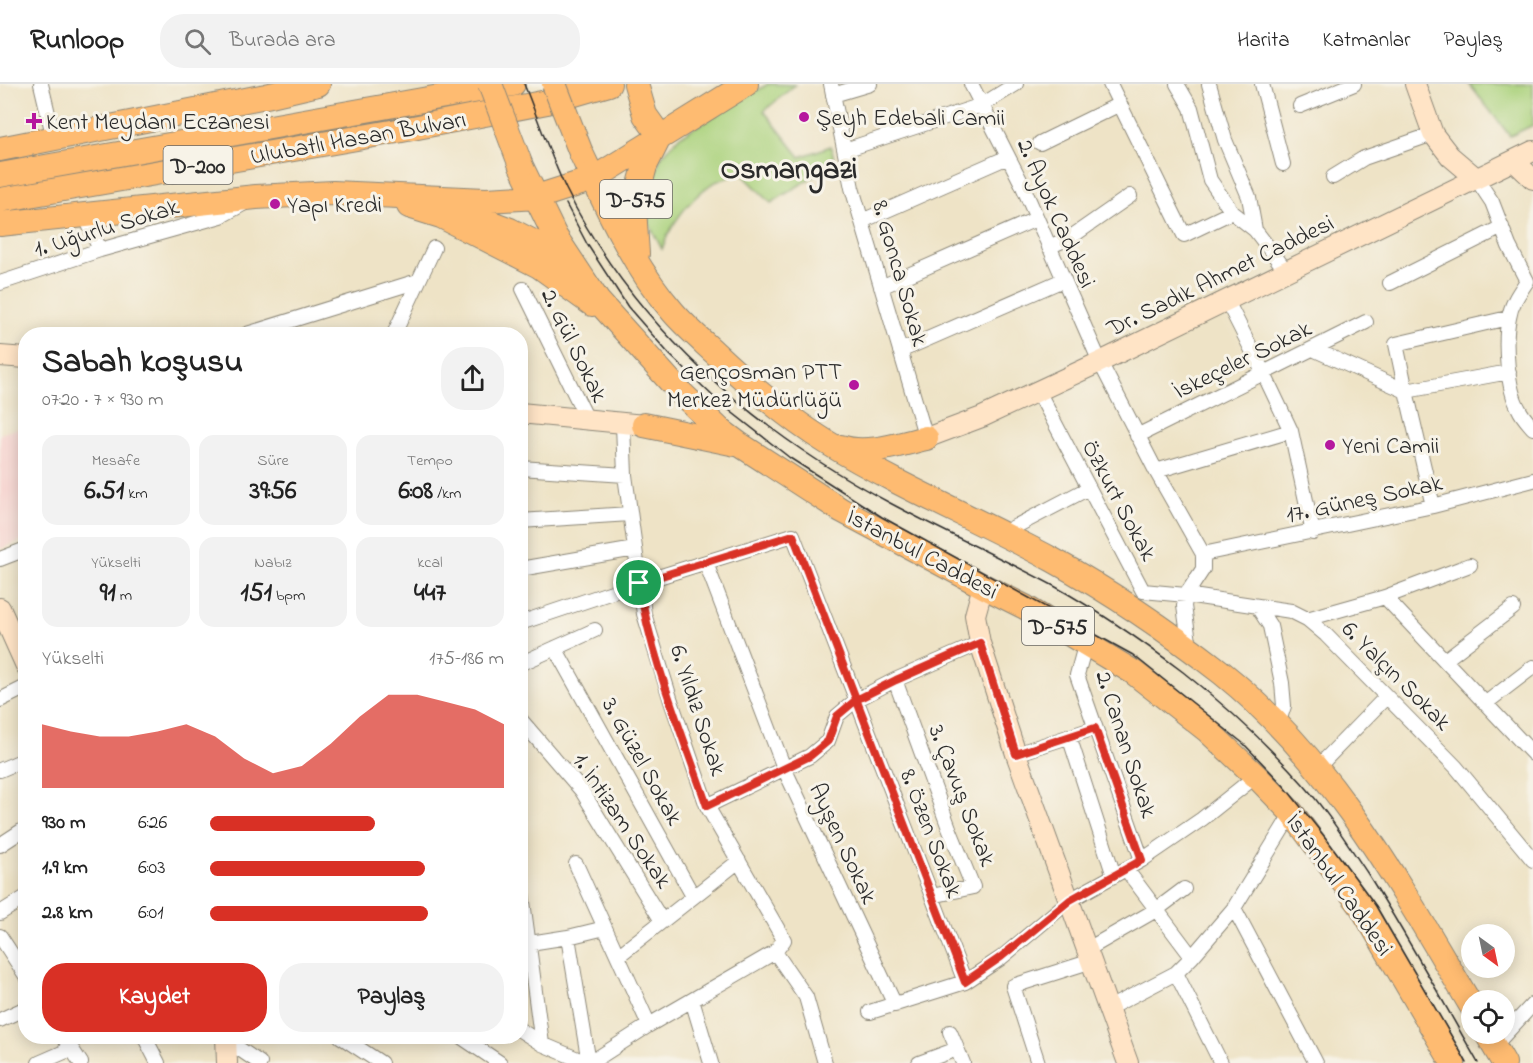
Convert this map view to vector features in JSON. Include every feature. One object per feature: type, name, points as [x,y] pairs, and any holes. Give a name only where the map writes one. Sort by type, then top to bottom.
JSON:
[{"type":"highway","points":[[0,149],[318,84]]},
{"type":"highway","name":"İstanbul Caddesi","points":[[490,84],[521,166],[555,236],[580,276],[614,321],[678,390],[719,429],[739,444],[841,510],[1025,606],[1086,642],[1133,672],[1207,730],[1292,813],[1361,906],[1453,1063]]},
{"type":"highway","name":"Ulubatlı Hasan Bulvarı","points":[[0,175],[513,84]]},
{"type":"highway","name":"İstanbul Caddesi","points":[[554,84],[581,153],[638,266],[673,312],[733,370],[777,407],[827,443],[1058,562],[1190,649],[1240,688],[1278,724],[1317,768],[1354,816],[1381,855],[1462,990]]},
{"type":"highway","name":"Ulubatlı Hasan Bulvarı","points":[[0,200],[397,131],[547,102],[609,84]]},
{"type":"highway","points":[[636,84],[645,115],[660,136]]},
{"type":"highway","points":[[0,224],[256,197],[333,193],[486,200],[537,198],[593,179],[746,84]]},
{"type":"highway","name":"D-575","points":[[638,266],[634,208],[645,166],[660,136]]},
{"type":"highway","points":[[370,194],[441,216],[513,252],[539,266],[614,321]]},
{"type":"highway","points":[[433,198],[510,230],[545,248],[580,276]]},
{"type":"highway","points":[[634,425],[677,423],[682,420],[685,417],[686,407],[678,390]]},
{"type":"highway","points":[[634,425],[739,444]]},
{"type":"highway","points":[[827,443],[852,451],[886,447],[926,438]]},
{"type":"highway","points":[[895,479],[888,469],[888,462],[926,438]]},
{"type":"main road","points":[[1415,84],[1433,134],[1450,156],[1476,178]]},
{"type":"main road","name":"Dr. Sadık Ahmet Caddesi","points":[[926,438],[982,417],[1100,362],[1533,151]]},
{"type":"main road","points":[[1514,161],[1533,179]]},
{"type":"main road","points":[[0,356],[18,357]]},
{"type":"main road","points":[[528,414],[634,425]]},
{"type":"main road","points":[[983,586],[975,615],[980,643],[1016,754],[1128,1063]]},
{"type":"main road","points":[[2,618],[18,649]]},
{"type":"main road","points":[[226,1044],[226,1063]]},
{"type":"street","points":[[41,84],[54,139]]},
{"type":"street","points":[[832,90],[870,84]]},
{"type":"street","name":"2. Ayok Caddesi","points":[[971,84],[1008,157],[1100,362],[1137,436],[1203,554]]},
{"type":"street","points":[[845,150],[981,105],[1016,84]]},
{"type":"street","points":[[1110,84],[1184,235],[1232,212]]},
{"type":"street","points":[[1177,84],[1191,108],[1210,180],[1232,212],[1255,231],[1287,272]]},
{"type":"street","points":[[1209,84],[1225,140],[1249,197],[1255,231]]},
{"type":"street","points":[[1262,84],[1283,164]]},
{"type":"street","points":[[1300,106],[1354,84]]},
{"type":"street","name":"8. Gonca Sokak","points":[[832,90],[862,221],[926,438]]},
{"type":"street","points":[[1040,143],[1120,104]]},
{"type":"street","points":[[1333,177],[1364,158],[1433,134]]},
{"type":"street","points":[[862,221],[1008,157]]},
{"type":"street","points":[[1476,178],[1492,202],[1530,285],[1515,300],[1508,318],[1509,372],[1513,394],[1519,409],[1533,428]]},
{"type":"street","points":[[1049,247],[1071,237],[1130,195]]},
{"type":"street","name":"1. Uğurlu Sokak","points":[[0,283],[100,250],[221,216],[256,197]]},
{"type":"street","points":[[86,215],[100,250]]},
{"type":"street","points":[[881,287],[1036,219]]},
{"type":"street","points":[[1390,283],[1502,227]]},
{"type":"street","points":[[397,327],[434,248]]},
{"type":"street","points":[[900,351],[1063,280]]},
{"type":"street","points":[[270,327],[418,281]]},
{"type":"street","name":"2. Gül Sokak","points":[[523,289],[588,421]]},
{"type":"street","points":[[1227,301],[1291,431],[1313,532]]},
{"type":"street","points":[[1433,506],[1396,344],[1508,318]]},
{"type":"street","name":"İskeçeler Sokak","points":[[1137,436],[1366,322]]},
{"type":"street","points":[[1314,349],[1406,392],[1509,372]]},
{"type":"street","name":"Özkurt Sokak","points":[[1038,391],[1143,591],[1186,595]]},
{"type":"street","name":"6. Yıldız Sokak","points":[[634,425],[625,475],[644,614],[670,701],[707,806],[784,940],[775,952]]},
{"type":"street","points":[[1156,471],[1291,431]]},
{"type":"street","points":[[528,469],[625,475]]},
{"type":"street","name":"17. Güneş Sokak","points":[[1203,554],[1433,506],[1533,480]]},
{"type":"street","points":[[1001,534],[1089,488]]},
{"type":"street","points":[[528,520],[630,514]]},
{"type":"street","name":"8. Özen Sokak","points":[[706,562],[793,535],[965,982]]},
{"type":"street","points":[[528,568],[635,549]]},
{"type":"street","points":[[0,559],[18,552]]},
{"type":"street","points":[[1190,649],[1184,606],[1186,595],[1203,569],[1203,554]]},
{"type":"street","points":[[528,620],[706,562]]},
{"type":"street","name":"Ayşen Sokak","points":[[706,562],[784,768],[895,1005]]},
{"type":"street","points":[[1307,619],[1385,597],[1470,565]]},
{"type":"street","name":"6. Yalçın Sokak","points":[[1186,595],[1291,611],[1307,619],[1326,635],[1456,767],[1533,860]]},
{"type":"street","points":[[1385,597],[1533,754]]},
{"type":"street","points":[[1257,606],[1270,626],[1281,683],[1284,706],[1278,724]]},
{"type":"street","points":[[1445,660],[1513,608]]},
{"type":"street","points":[[528,660],[595,630]]},
{"type":"street","name":"2. Canan Sokak","points":[[1086,642],[1077,675],[1142,860]]},
{"type":"street","points":[[707,806],[810,756],[828,741],[837,716],[856,700],[980,643]]},
{"type":"street","name":"3. Güzel Sokak","points":[[555,648],[693,896]]},
{"type":"street","points":[[1486,703],[1533,667]]},
{"type":"street","name":"3. Çavuş Sokak","points":[[896,680],[949,828],[973,887],[932,896]]},
{"type":"street","points":[[0,700],[18,691]]},
{"type":"street","points":[[1317,768],[1386,697]]},
{"type":"street","name":"1. İntizam Sokak","points":[[528,728],[582,791],[662,921]]},
{"type":"street","points":[[1016,754],[1095,728]]},
{"type":"street","points":[[1068,736],[1120,872],[1156,910],[1192,957]]},
{"type":"street","points":[[0,770],[18,762]]},
{"type":"street","points":[[870,1012],[965,982],[1001,957],[1070,900],[1142,860],[1202,819],[1256,776]]},
{"type":"street","points":[[1109,1008],[1176,973],[1192,957],[1234,908],[1292,813]]},
{"type":"street","points":[[0,845],[18,833]]},
{"type":"street","points":[[618,956],[739,861]]},
{"type":"street","points":[[576,864],[649,1025]]},
{"type":"street","points":[[1038,1063],[1012,986],[1090,955],[1184,889]]},
{"type":"street","points":[[0,913],[18,902]]},
{"type":"street","points":[[1234,908],[1316,1063]]},
{"type":"street","points":[[528,938],[568,937],[605,928]]},
{"type":"street","points":[[0,936],[18,956]]},
{"type":"street","points":[[568,937],[588,1063]]},
{"type":"street","points":[[588,1063],[775,952],[806,997],[825,1063]]},
{"type":"street","points":[[528,957],[542,1044]]},
{"type":"street","points":[[1176,973],[1221,1063]]},
{"type":"street","points":[[692,1000],[711,1063]]},
{"type":"street","points":[[1495,1048],[1533,1004]]},
{"type":"street","points":[[0,1020],[18,1012]]},
{"type":"street","points":[[950,1032],[963,1063]]},
{"type":"street","points":[[528,1035],[542,1044],[588,1063]]},
{"type":"street","points":[[68,1044],[81,1063]]},
{"type":"street","points":[[148,1044],[158,1063]]},
{"type":"street","points":[[234,1044],[260,1063]]},
{"type":"street","points":[[352,1044],[381,1063]]},
{"type":"street","points":[[472,1044],[500,1063]]},
{"type":"street","points":[[919,1063],[957,1048]]},
{"type":"street","points":[[39,1063],[71,1049]]},
{"type":"shaded area","points":[[18,428],[18,542],[0,549],[0,434]]},
{"type":"green space","points":[[768,84],[795,85],[764,111],[800,157],[831,146],[835,163],[771,203],[741,173],[714,183],[702,191],[681,214],[662,249],[649,224],[648,204],[652,182],[661,157],[680,136]]},
{"type":"green space","points":[[1469,84],[1533,84],[1533,125],[1510,136]]},
{"type":"tram line","points":[[524,84],[560,176],[594,239],[626,286],[663,330],[703,371],[747,409],[792,443],[840,475],[890,503],[1034,575],[1087,606],[1168,660],[1230,711],[1302,783],[1336,827],[1397,921],[1478,1063]]},
{"type":"tram line","points":[[566,204],[587,244],[628,307],[670,355],[720,403],[790,458],[882,517],[1133,655],[1244,744],[1285,787],[1376,906],[1467,1063]]},
{"type":"place","name":"Şeyh Edebali Camii","points":[[804,117]]},
{"type":"place","name":"Kent Meydanı Eczanesi","points":[[34,121]]},
{"type":"place","name":"Yapı Kredi","points":[[275,204]]},
{"type":"place","name":"Gençosman PTT Merkez Müdürlüğü","points":[[854,385]]},
{"type":"place","name":"Yeni Camii","points":[[1330,445]]},
{"type":"district","name":"Osmangazi","points":[[789,168]]},
{"type":"route","points":[[639,583],[644,614],[670,701],[707,806],[810,756],[828,741],[837,716],[856,700],[980,643],[1016,754],[1095,728],[1142,860],[1070,900],[1001,957],[965,982],[856,700],[793,535],[639,583]]}]
